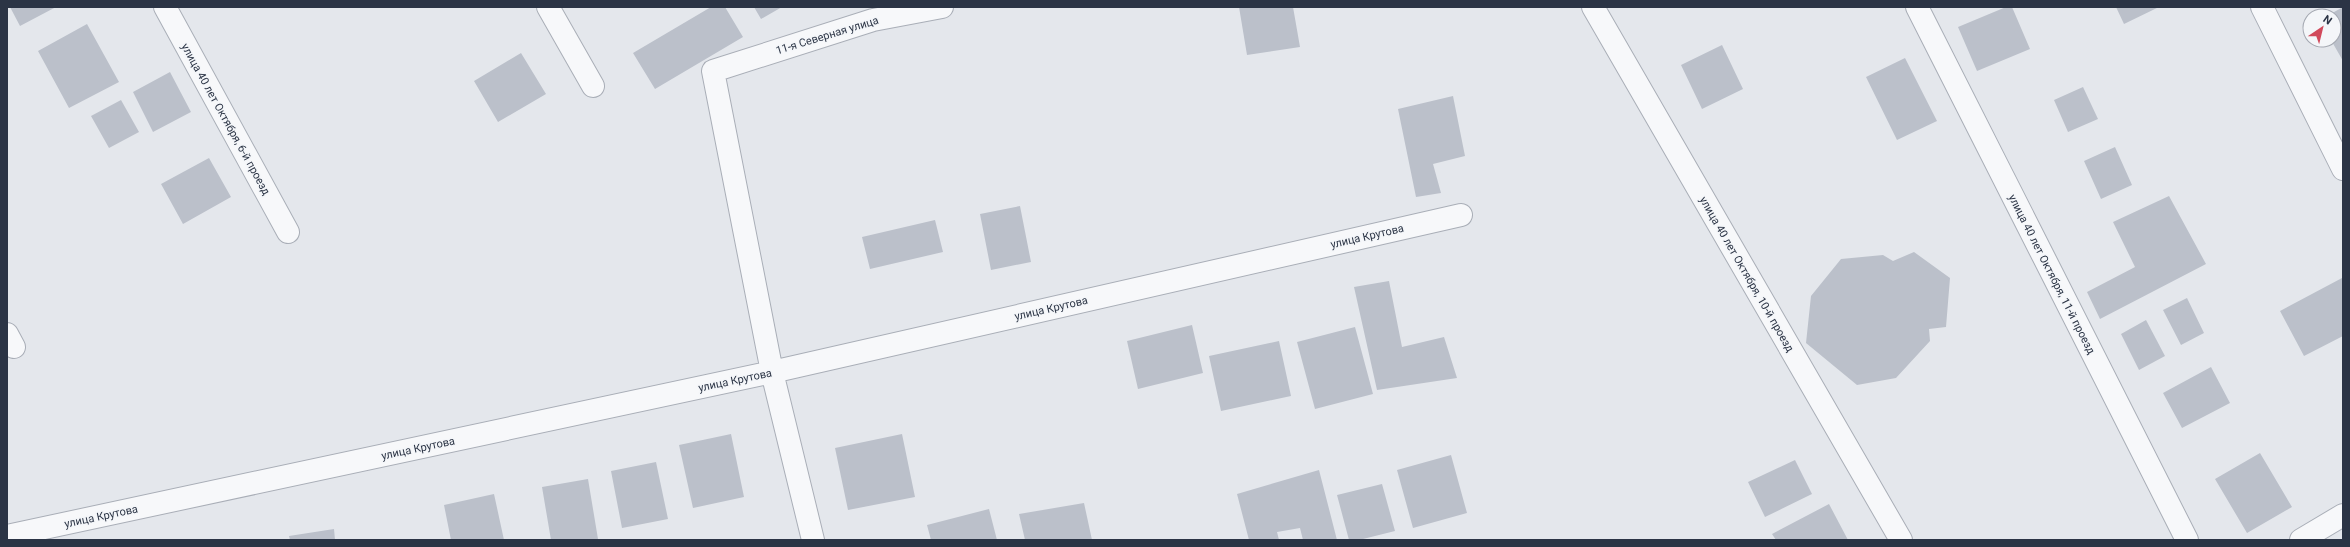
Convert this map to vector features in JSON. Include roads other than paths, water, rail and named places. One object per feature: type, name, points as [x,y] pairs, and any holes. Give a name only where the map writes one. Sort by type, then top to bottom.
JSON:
[{"type":"street","name":"улица 40 лет Октября, 6-й проезд","points":[[165,7],[288,232]]},
{"type":"street","points":[[548,7],[593,86]]},
{"type":"street","name":"11-я Северная улица","points":[[772,372],[713,71],[869,14],[942,7]]},
{"type":"street","name":"улица 40 лет Октября, 10-й проезд","points":[[1593,7],[1901,540]]},
{"type":"street","name":"улица 40 лет Октября, 11-й проезд","points":[[1917,7],[2187,540]]},
{"type":"street","points":[[2262,7],[2343,169]]},
{"type":"street","name":"улица Крутова","points":[[7,536],[772,372],[1461,215]]},
{"type":"street","points":[[772,372],[813,540]]},
{"type":"street","points":[[2301,540],[2343,515]]}]
